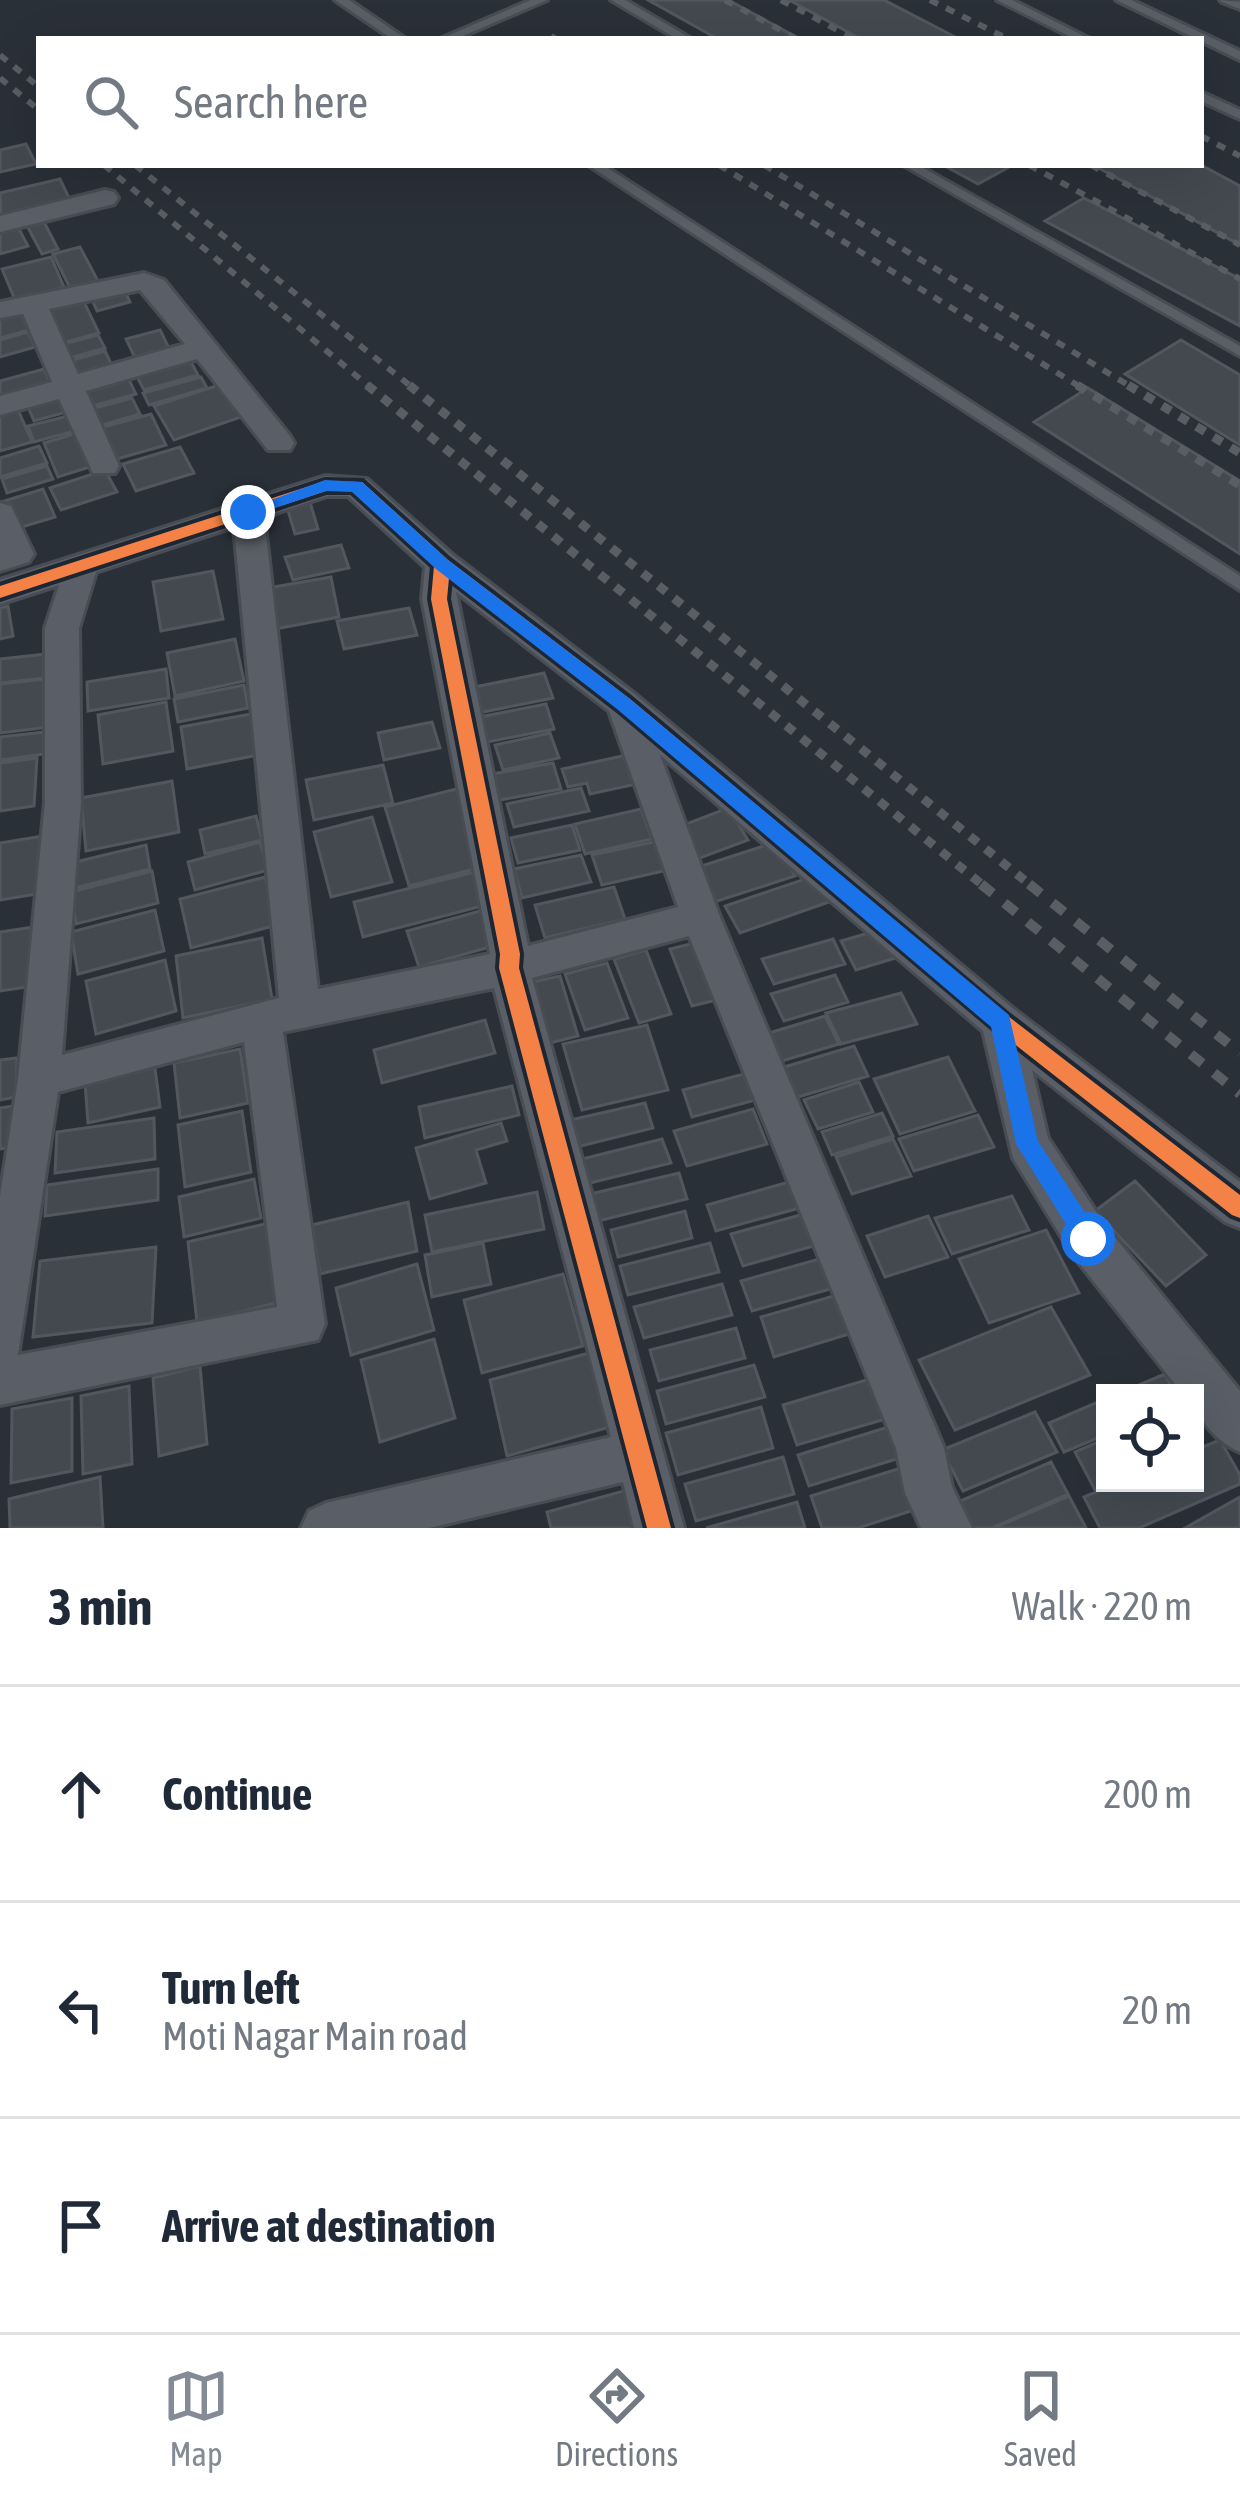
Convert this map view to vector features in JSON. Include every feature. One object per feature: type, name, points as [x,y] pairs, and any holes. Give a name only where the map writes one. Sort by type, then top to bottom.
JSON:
[{"type":"street","points":[[0,224],[105,198]]},
{"type":"street","points":[[0,310],[144,281],[154,286],[279,442]]},
{"type":"street","points":[[32,303],[104,466]]},
{"type":"street","points":[[0,406],[202,348]]},
{"type":"street","points":[[0,592],[325,486],[356,486],[442,565],[624,704],[1001,1022],[1240,1208]]},
{"type":"street","points":[[0,1382],[302,1324],[248,512]]},
{"type":"street","points":[[0,514],[18,554],[0,560]]},
{"type":"street","points":[[0,1344],[39,1078],[63,802],[62,628],[82,565]]},
{"type":"street","points":[[442,565],[439,599],[510,954],[508,968],[659,1528]]},
{"type":"street","points":[[624,704],[701,917],[920,1448],[929,1493],[947,1528]]},
{"type":"street","points":[[39,1078],[280,1015],[508,968],[701,917]]},
{"type":"street","points":[[1001,1022],[1028,1144],[1088,1239],[1240,1428]]},
{"type":"street","points":[[326,1528],[640,1454]]},
{"type":"lane","points":[[341,0],[395,36]]},
{"type":"lane","points":[[453,36],[541,0]]},
{"type":"lane","points":[[616,0],[681,36]]},
{"type":"lane","points":[[1004,0],[1078,36]]},
{"type":"lane","points":[[1122,0],[1198,36]]},
{"type":"lane","points":[[1226,0],[1240,6]]},
{"type":"lane","points":[[1204,39],[1240,56]]},
{"type":"lane","points":[[1204,97],[1240,115]]},
{"type":"lane","points":[[599,168],[1240,584]]},
{"type":"lane","points":[[914,168],[1240,352]]},
{"type":"building","points":[[648,0],[728,0],[794,36],[713,36]]},
{"type":"building","points":[[789,0],[884,0],[953,36],[855,36]]},
{"type":"building","points":[[26,144],[36,164],[0,172],[0,150]]},
{"type":"building","points":[[1204,167],[1240,186],[1240,245],[1099,168]]},
{"type":"building","points":[[949,168],[1007,168],[978,184]]},
{"type":"building","points":[[60,179],[69,198],[1,215],[0,193]]},
{"type":"building","points":[[1084,198],[1240,279],[1240,326],[1045,221]]},
{"type":"building","points":[[43,220],[58,249],[42,254],[26,224]]},
{"type":"building","points":[[19,229],[28,246],[0,254],[0,233]]},
{"type":"building","points":[[80,247],[98,281],[70,288],[53,254]]},
{"type":"building","points":[[51,257],[64,287],[15,300],[2,269]]},
{"type":"building","points":[[123,287],[130,302],[97,311],[90,295]]},
{"type":"building","points":[[82,298],[99,333],[55,345],[39,309]]},
{"type":"building","points":[[21,314],[29,330],[0,338],[0,319]]},
{"type":"building","points":[[160,330],[172,354],[138,364],[126,339]]},
{"type":"building","points":[[28,332],[35,347],[0,357],[0,340]]},
{"type":"building","points":[[98,335],[105,348],[66,359],[59,345]]},
{"type":"building","points":[[1181,340],[1240,375],[1240,445],[1125,374]]},
{"type":"building","points":[[105,351],[115,372],[73,384],[63,363]]},
{"type":"building","points":[[190,360],[198,375],[144,390],[136,375]]},
{"type":"building","points":[[44,369],[51,386],[0,400],[0,381]]},
{"type":"building","points":[[201,377],[207,388],[149,405],[143,393]]},
{"type":"building","points":[[129,380],[136,394],[85,408],[79,394]]},
{"type":"building","points":[[216,386],[247,415],[174,440],[154,406]]},
{"type":"building","points":[[1088,388],[1240,481],[1240,554],[1034,422]]},
{"type":"building","points":[[71,395],[77,409],[34,421],[28,407]]},
{"type":"building","points":[[132,398],[140,414],[92,428],[84,411]]},
{"type":"building","points":[[16,405],[32,442],[0,451],[0,409]]},
{"type":"building","points":[[76,414],[82,429],[34,442],[28,426]]},
{"type":"building","points":[[151,414],[166,445],[110,461],[96,429]]},
{"type":"building","points":[[84,431],[99,464],[58,477],[44,443]]},
{"type":"building","points":[[39,446],[47,463],[0,477],[0,458]]},
{"type":"building","points":[[180,447],[194,473],[136,491],[123,464]]},
{"type":"building","points":[[47,466],[53,479],[7,493],[2,479]]},
{"type":"building","points":[[105,470],[117,492],[61,510],[50,488]]},
{"type":"building","points":[[43,489],[55,517],[12,530],[1,502]]},
{"type":"building","points":[[309,499],[318,529],[295,534],[286,504]]},
{"type":"building","points":[[341,545],[349,568],[293,580],[285,557]]},
{"type":"building","points":[[213,571],[223,619],[161,631],[153,582]]},
{"type":"building","points":[[331,577],[339,617],[275,629],[268,588]]},
{"type":"building","points":[[8,606],[13,636],[0,639],[0,608]]},
{"type":"building","points":[[409,608],[417,635],[344,649],[337,621]]},
{"type":"building","points":[[235,639],[244,681],[175,696],[167,653]]},
{"type":"building","points":[[56,653],[55,677],[0,683],[0,659]]},
{"type":"building","points":[[166,669],[169,698],[88,711],[87,682]]},
{"type":"building","points":[[544,673],[553,698],[478,713],[470,688]]},
{"type":"building","points":[[53,678],[50,727],[0,733],[0,684]]},
{"type":"building","points":[[244,685],[248,708],[178,722],[174,699]]},
{"type":"building","points":[[166,702],[173,751],[103,764],[98,715]]},
{"type":"building","points":[[546,704],[554,729],[477,744],[470,719]]},
{"type":"building","points":[[256,713],[263,754],[187,769],[181,727]]},
{"type":"building","points":[[432,722],[440,748],[384,760],[378,733]]},
{"type":"building","points":[[45,732],[44,754],[0,760],[0,737]]},
{"type":"building","points":[[550,733],[559,758],[503,770],[495,745]]},
{"type":"building","points":[[627,755],[637,784],[590,794],[587,783],[568,787],[562,769]]},
{"type":"building","points":[[37,758],[34,806],[0,811],[0,763]]},
{"type":"building","points":[[553,763],[561,789],[494,801],[487,775]]},
{"type":"building","points":[[383,765],[393,803],[314,820],[306,780]]},
{"type":"building","points":[[172,781],[179,832],[86,851],[81,798]]},
{"type":"building","points":[[460,788],[486,866],[409,886],[385,807]]},
{"type":"building","points":[[581,788],[589,811],[514,827],[507,804]]},
{"type":"building","points":[[728,808],[748,840],[692,861],[673,829]]},
{"type":"building","points":[[641,809],[652,839],[585,854],[575,824]]},
{"type":"building","points":[[256,816],[262,840],[205,854],[200,830]]},
{"type":"building","points":[[372,817],[392,882],[331,897],[314,832]]},
{"type":"building","points":[[572,825],[580,850],[518,863],[511,838]]},
{"type":"building","points":[[49,835],[49,892],[0,900],[0,843]]},
{"type":"building","points":[[658,841],[668,870],[602,885],[592,855]]},
{"type":"building","points":[[260,842],[268,870],[195,890],[188,862]]},
{"type":"building","points":[[776,842],[795,876],[708,904],[689,870]]},
{"type":"building","points":[[146,845],[150,869],[67,890],[63,865]]},
{"type":"building","points":[[581,855],[591,882],[522,898],[514,869]]},
{"type":"building","points":[[152,871],[158,903],[76,924],[71,892]]},
{"type":"building","points":[[475,872],[486,905],[363,937],[354,902]]},
{"type":"building","points":[[817,875],[832,901],[740,933],[725,906]]},
{"type":"building","points":[[265,877],[277,925],[191,948],[180,899]]},
{"type":"building","points":[[614,887],[625,919],[545,938],[535,905]]},
{"type":"building","points":[[491,908],[504,943],[419,967],[407,931]]},
{"type":"building","points":[[155,910],[164,951],[78,974],[71,932]]},
{"type":"building","points":[[40,926],[40,985],[0,991],[0,932]]},
{"type":"building","points":[[886,928],[902,956],[856,970],[841,941]]},
{"type":"building","points":[[262,938],[272,999],[183,1018],[176,956]]},
{"type":"building","points":[[833,939],[845,964],[774,984],[762,959]]},
{"type":"building","points":[[706,940],[729,997],[692,1006],[670,949]]},
{"type":"building","points":[[646,950],[671,1014],[639,1023],[614,959]]},
{"type":"building","points":[[165,960],[176,1011],[96,1034],[86,981]]},
{"type":"building","points":[[607,963],[628,1018],[585,1030],[565,974]]},
{"type":"building","points":[[835,975],[848,1002],[784,1021],[771,994]]},
{"type":"building","points":[[560,976],[578,1036],[534,1047],[518,985]]},
{"type":"building","points":[[901,993],[917,1024],[841,1044],[826,1013]]},
{"type":"building","points":[[825,1016],[839,1044],[782,1061],[769,1033]]},
{"type":"building","points":[[485,1020],[495,1053],[382,1083],[374,1050]]},
{"type":"building","points":[[647,1025],[668,1090],[582,1110],[563,1044]]},
{"type":"building","points":[[854,1046],[868,1076],[795,1098],[781,1068]]},
{"type":"building","points":[[240,1049],[248,1103],[180,1118],[174,1063]]},
{"type":"building","points":[[948,1057],[975,1111],[900,1134],[874,1079]]},
{"type":"building","points":[[17,1058],[16,1097],[0,1100],[0,1060]]},
{"type":"building","points":[[155,1068],[160,1107],[88,1123],[85,1083]]},
{"type":"building","points":[[759,1070],[770,1096],[692,1117],[683,1090]]},
{"type":"building","points":[[859,1082],[873,1112],[818,1129],[804,1100]]},
{"type":"building","points":[[512,1086],[519,1115],[425,1138],[419,1107]]},
{"type":"building","points":[[645,1103],[653,1128],[577,1147],[570,1120]]},
{"type":"building","points":[[20,1105],[18,1146],[0,1149],[0,1108]]},
{"type":"building","points":[[753,1109],[767,1144],[687,1166],[674,1131]]},
{"type":"building","points":[[242,1111],[251,1172],[185,1187],[178,1125]]},
{"type":"building","points":[[882,1113],[893,1136],[832,1155],[822,1132]]},
{"type":"building","points":[[978,1115],[994,1147],[914,1171],[899,1139]]},
{"type":"building","points":[[154,1118],[155,1159],[55,1173],[57,1132]]},
{"type":"building","points":[[501,1123],[507,1141],[476,1150],[486,1183],[430,1199],[416,1148]]},
{"type":"building","points":[[662,1139],[671,1163],[582,1185],[574,1161]]},
{"type":"building","points":[[893,1139],[911,1176],[852,1194],[836,1157]]},
{"type":"building","points":[[158,1169],[158,1200],[45,1216],[47,1185]]},
{"type":"building","points":[[679,1173],[687,1199],[598,1221],[590,1194]]},
{"type":"building","points":[[254,1179],[261,1218],[184,1237],[179,1197]]},
{"type":"building","points":[[796,1180],[807,1206],[716,1231],[707,1205]]},
{"type":"building","points":[[1135,1181],[1206,1255],[1166,1286],[1095,1211]]},
{"type":"building","points":[[537,1192],[544,1229],[432,1252],[425,1215]]},
{"type":"building","points":[[1012,1196],[1029,1230],[952,1254],[935,1218]]},
{"type":"building","points":[[408,1202],[417,1251],[320,1274],[312,1225]]},
{"type":"building","points":[[685,1211],[692,1238],[618,1257],[611,1230]]},
{"type":"building","points":[[811,1212],[824,1243],[743,1266],[731,1234]]},
{"type":"building","points":[[928,1216],[948,1257],[885,1277],[867,1236]]},
{"type":"building","points":[[273,1222],[285,1301],[197,1322],[188,1242]]},
{"type":"building","points":[[1046,1230],[1079,1293],[989,1323],[959,1259]]},
{"type":"building","points":[[483,1243],[491,1284],[432,1297],[425,1255]]},
{"type":"building","points":[[710,1243],[719,1272],[628,1295],[620,1266]]},
{"type":"building","points":[[156,1247],[152,1323],[33,1337],[40,1261]]},
{"type":"building","points":[[830,1256],[841,1286],[752,1311],[741,1281]]},
{"type":"building","points":[[417,1264],[434,1330],[351,1355],[336,1288]]},
{"type":"building","points":[[563,1274],[583,1346],[482,1373],[464,1300]]},
{"type":"building","points":[[722,1284],[732,1315],[644,1338],[634,1307]]},
{"type":"building","points":[[847,1292],[862,1330],[774,1357],[761,1317]]},
{"type":"building","points":[[1051,1307],[1090,1375],[955,1430],[919,1360]]},
{"type":"building","points":[[736,1328],[745,1358],[659,1381],[650,1350]]},
{"type":"building","points":[[434,1339],[455,1418],[380,1442],[361,1360]]},
{"type":"building","points":[[596,1351],[617,1425],[507,1456],[490,1380]]},
{"type":"building","points":[[754,1365],[765,1397],[666,1424],[657,1391]]},
{"type":"building","points":[[200,1366],[207,1444],[159,1456],[153,1378]]},
{"type":"building","points":[[1165,1374],[1170,1384],[1141,1384]]},
{"type":"building","points":[[876,1377],[892,1417],[797,1445],[783,1405]]},
{"type":"building","points":[[129,1386],[132,1464],[83,1474],[81,1396]]},
{"type":"building","points":[[72,1398],[72,1471],[11,1483],[12,1409]]},
{"type":"building","points":[[1096,1403],[1096,1439],[1064,1452],[1049,1423]]},
{"type":"building","points":[[761,1407],[773,1448],[678,1475],[666,1433]]},
{"type":"building","points":[[1035,1412],[1057,1452],[963,1491],[942,1450]]},
{"type":"building","points":[[891,1426],[903,1457],[809,1486],[798,1455]]},
{"type":"building","points":[[1220,1440],[1240,1475],[1240,1484],[1139,1528],[1100,1528],[1084,1497],[1096,1492],[1204,1492],[1204,1446]]},
{"type":"building","points":[[1096,1443],[1096,1490],[1095,1490],[1075,1452]]},
{"type":"building","points":[[783,1457],[794,1494],[696,1521],[685,1484]]},
{"type":"building","points":[[1051,1462],[1068,1494],[992,1528],[954,1528],[944,1508]]},
{"type":"building","points":[[904,1467],[920,1508],[858,1528],[822,1528],[811,1496]]},
{"type":"building","points":[[100,1477],[103,1528],[10,1528],[9,1499]]},
{"type":"building","points":[[638,1487],[649,1528],[551,1528],[547,1512]]},
{"type":"building","points":[[1069,1496],[1086,1528],[994,1528]]},
{"type":"building","points":[[1240,1497],[1240,1528],[1185,1528]]},
{"type":"building","points":[[797,1502],[805,1528],[706,1528]]},
{"type":"railway","points":[[725,0],[791,36]]},
{"type":"railway","points":[[781,0],[848,36]]},
{"type":"railway","points":[[930,0],[1002,36]]},
{"type":"railway","points":[[0,55],[36,85]]},
{"type":"railway","points":[[0,78],[36,108]]},
{"type":"railway","points":[[1204,138],[1240,156]]},
{"type":"railway","points":[[108,168],[371,388]]},
{"type":"railway","points":[[139,168],[413,388]]},
{"type":"railway","points":[[724,168],[1082,388]]},
{"type":"railway","points":[[769,168],[1133,388]]},
{"type":"railway","points":[[1035,168],[1240,279]]},
{"type":"railway","points":[[1097,168],[1240,245]]},
{"type":"railway","points":[[367,385],[985,887]]},
{"type":"railway","points":[[409,385],[1033,887]]},
{"type":"railway","points":[[1077,385],[1240,485]]},
{"type":"railway","points":[[1128,385],[1240,453]]},
{"type":"railway","points":[[981,884],[1240,1094]]},
{"type":"railway","points":[[1029,884],[1240,1053]]},
{"type":"cycle path","points":[[0,592],[325,486],[356,486],[442,564],[624,704],[1001,1022],[1240,1208]]},
{"type":"cycle path","points":[[442,564],[439,599],[509,968],[659,1528]]},
{"type":"route","points":[[248,512],[325,486],[356,486],[442,565],[624,704],[1001,1022],[1028,1144],[1088,1239]]}]
